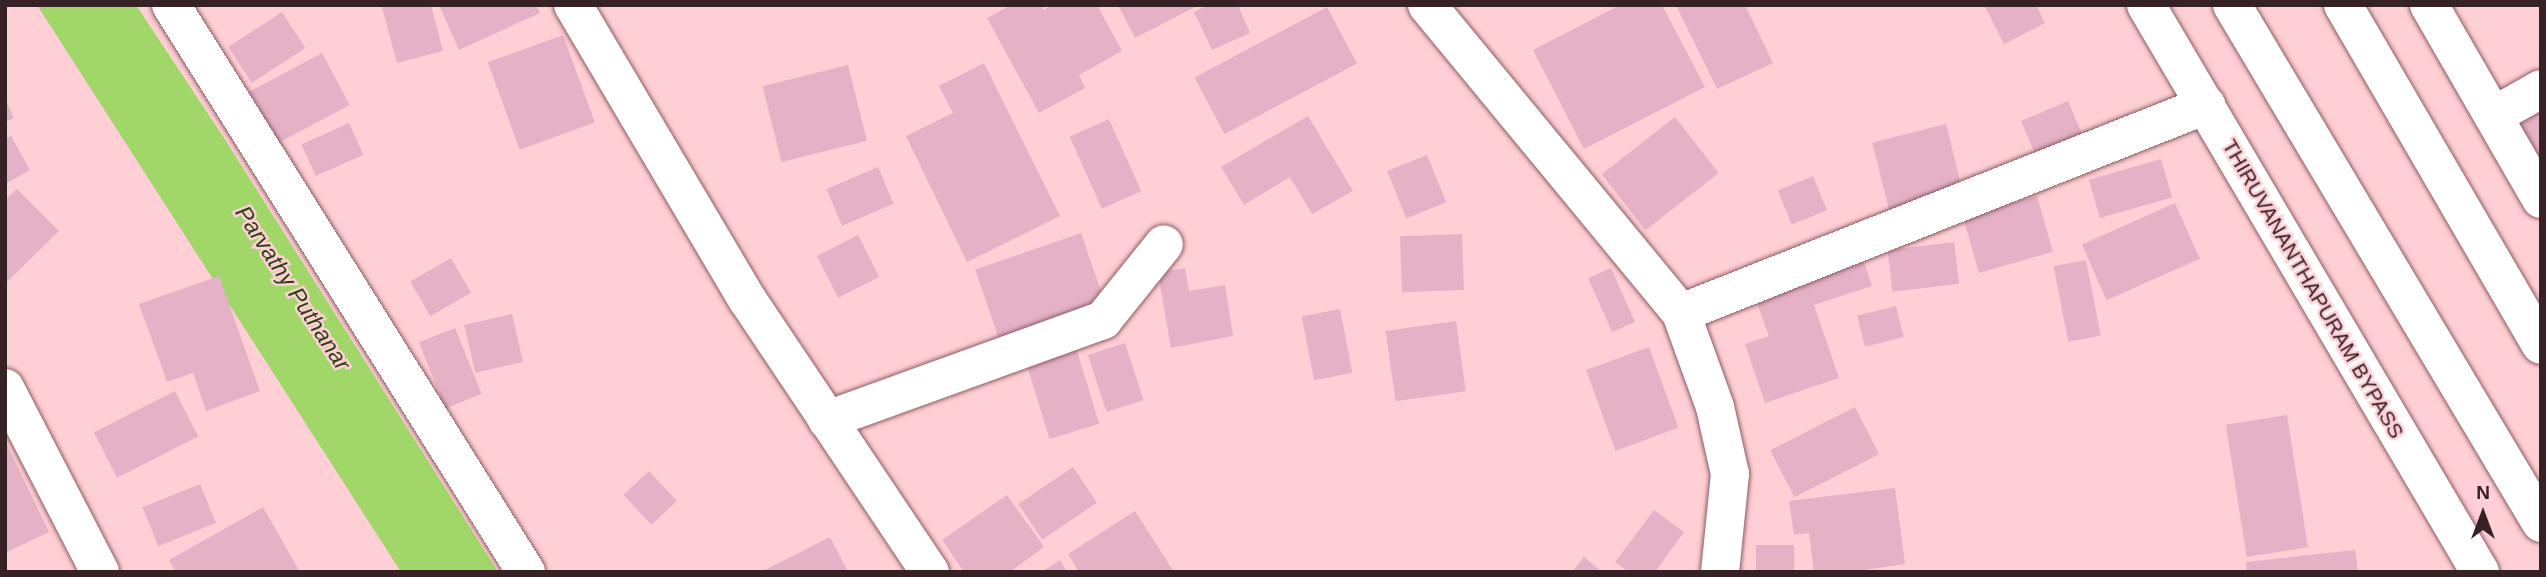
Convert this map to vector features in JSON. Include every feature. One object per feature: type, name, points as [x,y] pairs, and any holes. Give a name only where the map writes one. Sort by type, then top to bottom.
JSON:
[{"type":"main road","points":[[171,5],[526,572]]},
{"type":"main road","points":[[1427,5],[1681,313],[1715,407],[1730,474],[1720,572]]},
{"type":"main road","name":"THIRUVANANTHAPURAM BYPASS","points":[[2146,5],[2480,572]]},
{"type":"main road","points":[[2232,5],[2541,523]]},
{"type":"main road","points":[[2343,5],[2541,345]]},
{"type":"main road","points":[[2429,5],[2541,198]]},
{"type":"main road","points":[[575,6],[747,299],[930,572]]},
{"type":"main road","points":[[2493,116],[2541,89]]},
{"type":"main road","points":[[1681,313],[2206,105]]},
{"type":"main road","points":[[827,420],[1103,320],[1164,244]]},
{"type":"main road","points":[[5,388],[100,572]]},
{"type":"water","name":"Parvathy Puthanar","points":[[37,5],[136,5],[224,138],[498,572],[401,572]]},
{"type":"building","points":[[431,5],[443,51],[397,63],[382,7]]},
{"type":"building","points":[[439,5],[536,5],[540,13],[459,50]]},
{"type":"building","points":[[1011,5],[1041,5],[1044,10],[1052,5],[1097,5],[1122,51],[1079,75],[1085,88],[1039,113],[987,18]]},
{"type":"building","points":[[1118,5],[1199,5],[1135,38]]},
{"type":"building","points":[[1208,5],[1238,5],[1250,33],[1212,50],[1194,12]]},
{"type":"building","points":[[1620,5],[1662,5],[1705,87],[1584,149],[1533,50]]},
{"type":"building","points":[[1676,5],[1745,5],[1773,63],[1717,89]]},
{"type":"building","points":[[1984,5],[2036,5],[2045,23],[2004,44]]},
{"type":"building","points":[[1327,7],[1357,64],[1225,134],[1195,77]]},
{"type":"building","points":[[282,12],[305,48],[252,83],[228,47]]},
{"type":"building","points":[[563,35],[595,122],[520,150],[488,62]]},
{"type":"building","points":[[322,53],[350,105],[277,144],[250,91]]},
{"type":"building","points":[[984,63],[1060,216],[967,262],[906,136],[953,113],[939,86]]},
{"type":"building","points":[[848,65],[867,141],[781,162],[763,86]]},
{"type":"building","points":[[5,99],[14,118],[5,122]]},
{"type":"building","points":[[2068,101],[2086,143],[2039,163],[2021,121]]},
{"type":"building","points":[[2539,113],[2541,116],[2541,171],[2512,129]]},
{"type":"building","points":[[1308,116],[1353,191],[1312,214],[1290,177],[1244,205],[1221,167]]},
{"type":"building","points":[[1675,117],[1719,173],[1645,230],[1602,174]]},
{"type":"building","points":[[1109,119],[1141,191],[1102,209],[1070,136]]},
{"type":"building","points":[[349,123],[363,155],[316,176],[301,144]]},
{"type":"building","points":[[1946,124],[1963,192],[1889,210],[1872,142]]},
{"type":"building","points":[[11,136],[30,170],[5,184],[5,139]]},
{"type":"building","points":[[1427,155],[1446,202],[1406,218],[1387,171]]},
{"type":"building","points":[[2161,159],[2172,197],[2100,218],[2089,180]]},
{"type":"building","points":[[878,167],[894,204],[842,226],[826,189]]},
{"type":"building","points":[[1813,176],[1827,210],[1792,225],[1778,190]]},
{"type":"building","points":[[17,189],[59,231],[7,282],[5,200]]},
{"type":"building","points":[[2037,196],[2053,252],[1979,273],[1963,217]]},
{"type":"building","points":[[2175,203],[2200,259],[2107,300],[2082,244]]},
{"type":"building","points":[[1081,233],[1105,304],[1000,340],[975,269]]},
{"type":"building","points":[[1462,234],[1464,290],[1402,292],[1400,236]]},
{"type":"building","points":[[858,235],[879,277],[838,298],[817,256]]},
{"type":"building","points":[[1954,242],[1959,284],[1893,292],[1887,250]]},
{"type":"building","points":[[451,258],[471,293],[430,316],[410,282]]},
{"type":"building","points":[[1863,259],[1872,286],[1814,305],[1839,378],[1765,403],[1745,344],[1769,336],[1754,295]]},
{"type":"building","points":[[2086,260],[2101,336],[2068,342],[2054,266]]},
{"type":"building","points":[[1185,268],[1189,291],[1225,285],[1233,336],[1171,348],[1158,273]]},
{"type":"building","points":[[1611,268],[1635,322],[1612,332],[1588,278]]},
{"type":"building","points":[[219,276],[260,391],[206,411],[193,373],[167,382],[139,304]]},
{"type":"building","points":[[1896,306],[1904,337],[1865,347],[1857,316]]},
{"type":"building","points":[[1340,309],[1352,373],[1314,380],[1302,316]]},
{"type":"building","points":[[512,314],[523,362],[475,373],[464,325]]},
{"type":"building","points":[[1456,321],[1466,391],[1396,401],[1386,331]]},
{"type":"building","points":[[455,328],[482,394],[445,408],[419,343]]},
{"type":"building","points":[[1125,343],[1144,400],[1106,412],[1088,355]]},
{"type":"building","points":[[1649,347],[1678,428],[1615,451],[1586,370]]},
{"type":"building","points":[[1077,351],[1099,424],[1049,439],[1027,366]]},
{"type":"building","points":[[175,391],[198,436],[117,478],[94,432]]},
{"type":"building","points":[[1855,407],[1879,454],[1794,497],[1770,450]]},
{"type":"building","points":[[2287,415],[2308,547],[2247,557],[2226,425]]},
{"type":"building","points":[[5,441],[49,532],[5,553]]},
{"type":"building","points":[[1073,467],[1097,503],[1042,540],[1018,504]]},
{"type":"building","points":[[649,471],[677,501],[651,525],[623,495]]},
{"type":"building","points":[[200,484],[216,523],[158,546],[143,507]]},
{"type":"building","points":[[1895,488],[1905,564],[1850,572],[1814,572],[1809,533],[1794,535],[1789,501]]},
{"type":"building","points":[[1007,495],[1044,547],[1010,572],[964,572],[942,540]]},
{"type":"building","points":[[263,507],[300,572],[176,572],[169,560]]},
{"type":"building","points":[[1654,510],[1684,532],[1655,572],[1629,572],[1615,562]]},
{"type":"building","points":[[1135,511],[1174,572],[1079,572],[1068,554]]},
{"type":"building","points":[[830,537],[848,572],[761,572]]},
{"type":"building","points":[[1756,545],[1794,545],[1794,572],[1756,572]]},
{"type":"building","points":[[2355,550],[2358,572],[2247,572],[2246,562]]},
{"type":"building","points":[[1584,557],[1602,572],[1572,572]]},
{"type":"building","points":[[1060,560],[1067,572],[1042,572]]}]
